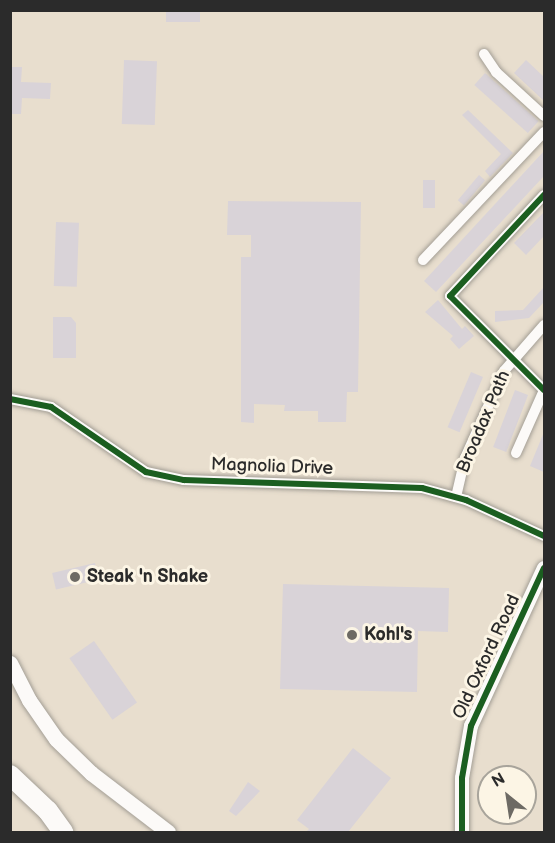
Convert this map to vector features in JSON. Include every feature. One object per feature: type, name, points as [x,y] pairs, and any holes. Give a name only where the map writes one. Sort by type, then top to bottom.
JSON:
[{"type":"highway","points":[[10,776],[48,811],[63,832]]},
{"type":"main road","points":[[10,663],[28,700],[56,739],[91,773],[168,832]]},
{"type":"street","points":[[484,54],[496,72],[544,116]]},
{"type":"street","points":[[423,260],[544,132]]},
{"type":"street","points":[[516,453],[544,390],[450,296],[544,195]]},
{"type":"street","name":"Broadax Path","points":[[456,496],[474,437],[512,360],[544,326]]},
{"type":"street","name":"Magnolia Drive","points":[[10,399],[51,406],[146,472],[184,480],[422,488],[456,496],[544,536]]},
{"type":"street","name":"Old Oxford Road","points":[[462,832],[462,778],[471,726],[544,568]]},
{"type":"building","points":[[166,10],[200,10],[200,22],[166,22]]},
{"type":"building","points":[[124,60],[157,61],[155,125],[122,124]]},
{"type":"building","points":[[526,60],[544,77],[544,101],[514,73]]},
{"type":"building","points":[[10,67],[22,67],[21,82],[51,83],[50,99],[22,98],[21,114],[10,114]]},
{"type":"building","points":[[485,73],[539,121],[528,133],[474,85]]},
{"type":"building","points":[[468,110],[513,153],[490,177],[485,171],[501,154],[462,115]]},
{"type":"building","points":[[544,151],[544,176],[436,292],[424,281]]},
{"type":"building","points":[[479,175],[485,180],[464,205],[458,200]]},
{"type":"building","points":[[423,180],[435,180],[435,208],[423,208]]},
{"type":"building","points":[[228,201],[361,202],[358,392],[347,392],[346,422],[318,422],[318,411],[284,411],[285,405],[254,404],[254,423],[241,422],[241,257],[251,257],[251,235],[227,235]]},
{"type":"building","points":[[544,212],[544,236],[526,255],[514,243]]},
{"type":"building","points":[[56,222],[79,223],[77,287],[54,286]]},
{"type":"building","points":[[544,287],[544,302],[529,318],[495,322],[495,311],[523,310]]},
{"type":"building","points":[[438,300],[462,329],[465,326],[474,336],[459,349],[450,339],[453,336],[425,312]]},
{"type":"building","points":[[53,317],[71,317],[76,323],[76,358],[53,358]]},
{"type":"building","points":[[471,372],[483,377],[460,432],[448,427]]},
{"type":"building","points":[[515,390],[528,395],[506,452],[493,447]]},
{"type":"building","points":[[544,432],[544,472],[530,466]]},
{"type":"building","name":"Steak 'n Shake","points":[[95,563],[99,580],[56,589],[52,573]]},
{"type":"building","points":[[283,584],[449,588],[448,632],[418,631],[417,692],[280,689]]},
{"type":"building","points":[[94,641],[137,702],[112,720],[69,658]]},
{"type":"building","points":[[353,748],[391,778],[348,832],[306,832],[309,829],[297,820]]},
{"type":"building","points":[[248,782],[260,791],[236,816],[229,811]]},
{"type":"cycle path","points":[[544,195],[450,296],[544,390]]},
{"type":"cycle path","points":[[10,399],[51,407],[146,472],[184,480],[422,488],[466,500],[544,536]]},
{"type":"cycle path","points":[[462,832],[462,778],[471,726],[544,568]]},
{"type":"place","name":"Steak 'n Shake","points":[[75,577]]},
{"type":"place","name":"Kohl's","points":[[352,635]]}]
